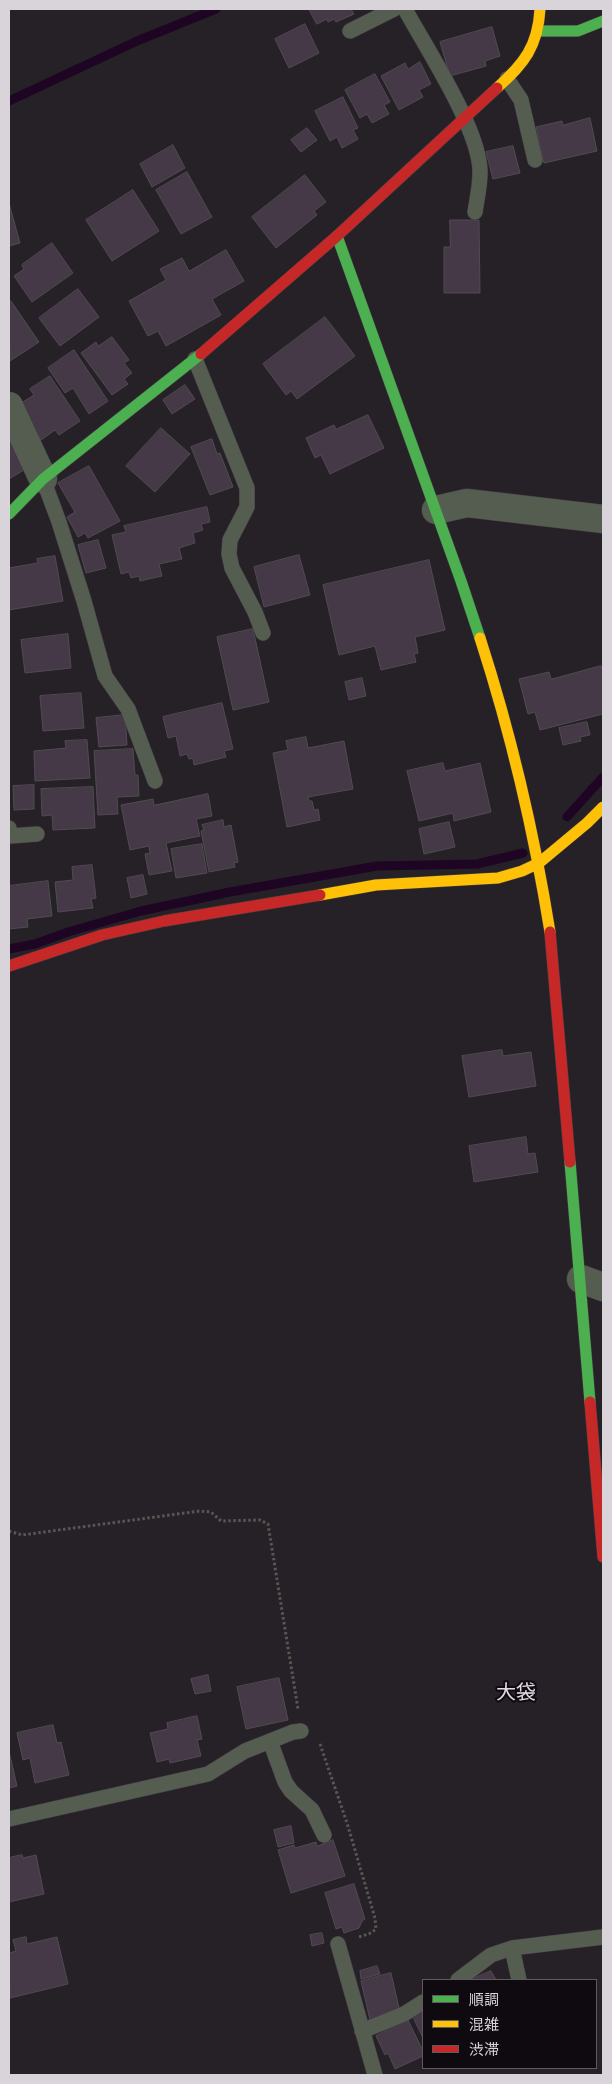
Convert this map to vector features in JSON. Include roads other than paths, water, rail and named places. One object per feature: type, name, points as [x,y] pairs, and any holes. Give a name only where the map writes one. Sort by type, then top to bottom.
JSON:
[{"type":"street","points":[[9,514],[43,479],[195,359],[336,236],[464,116],[507,79],[524,62],[534,46],[538,31],[540,9]]},
{"type":"street","points":[[538,31],[578,32],[603,21]]},
{"type":"street","points":[[336,236],[436,510],[494,682],[511,742],[538,863],[553,954],[592,1283],[603,1557]]},
{"type":"street","points":[[9,406],[43,479]]},
{"type":"street","points":[[436,510],[467,503],[603,519]]},
{"type":"street","points":[[9,966],[15,966],[102,935],[164,921],[376,885],[498,878],[522,871],[538,863],[587,824],[603,807]]},
{"type":"lane","points":[[350,31],[394,9]]},
{"type":"lane","points":[[404,9],[464,116],[478,156],[480,173],[475,212]]},
{"type":"lane","points":[[507,79],[521,100],[535,160]]},
{"type":"lane","points":[[195,359],[247,488],[247,508],[230,540],[229,554],[232,568],[255,612],[263,633]]},
{"type":"lane","points":[[43,479],[59,522],[105,676],[128,709],[155,781]]},
{"type":"lane","points":[[9,828],[10,836],[37,834]]},
{"type":"lane","points":[[9,1818],[208,1774],[245,1751],[293,1732],[301,1732]]},
{"type":"lane","points":[[270,1741],[285,1782],[291,1791],[312,1810],[324,1835]]},
{"type":"lane","points":[[459,1979],[491,1955],[512,1948],[603,1936]]},
{"type":"lane","points":[[338,1944],[375,2075]]},
{"type":"lane","points":[[512,1948],[519,1979]]},
{"type":"lane","points":[[362,2032],[404,2014],[422,2003]]},
{"type":"waterway","points":[[9,101],[137,41],[216,9]]},
{"type":"waterway","points":[[567,817],[603,777]]},
{"type":"waterway","points":[[9,949],[35,944],[68,932],[141,911],[230,892],[377,866],[477,864],[523,853]]},
{"type":"district","name":"大袋","points":[[516,1693]]}]
